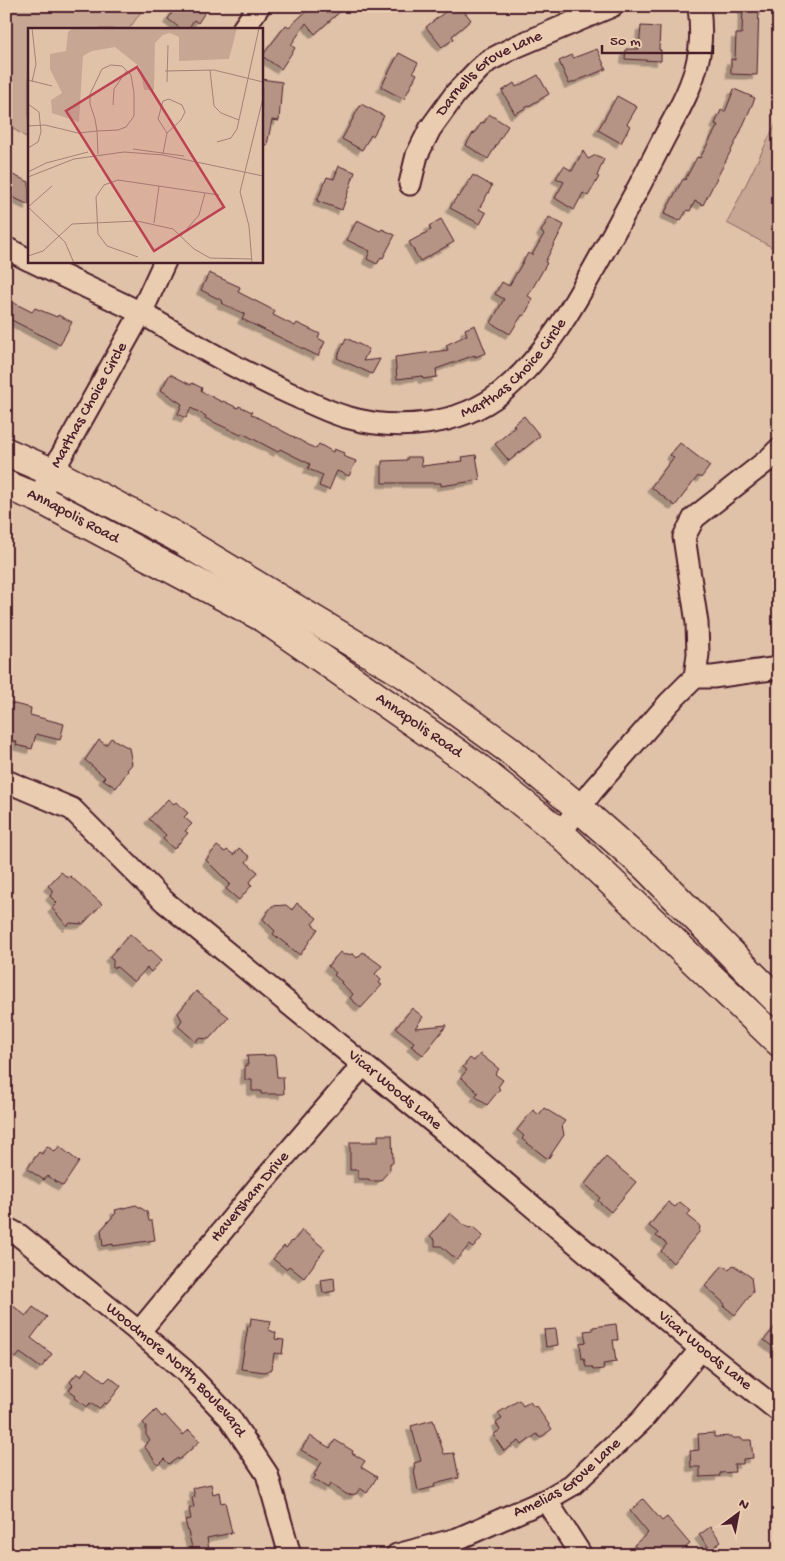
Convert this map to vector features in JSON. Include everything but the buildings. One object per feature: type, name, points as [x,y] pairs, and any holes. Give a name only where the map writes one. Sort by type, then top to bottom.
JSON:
[{"type":"main road","name":"Annapolis Road","points":[[6,452],[52,472],[173,535],[406,675],[508,749],[579,808],[646,867],[779,1002]]},
{"type":"main road","name":"Annapolis Road","points":[[6,485],[38,498],[262,617],[476,766],[560,834],[779,1042]]},
{"type":"street","points":[[243,28],[259,6]]},
{"type":"street","name":"Darnells Grove Lane","points":[[410,184],[417,155],[430,130],[456,92],[478,70],[500,54],[612,6]]},
{"type":"street","name":"Marthas Choice Circle","points":[[141,313],[256,376],[323,409],[346,417],[382,424],[426,424],[461,415],[478,407],[500,394],[517,379],[536,359],[554,335],[583,288],[637,191],[682,104],[694,74],[700,39],[699,6]]},
{"type":"street","points":[[6,248],[28,259]]},
{"type":"street","points":[[34,262],[141,313]]},
{"type":"street","name":"Marthas Choice Circle","points":[[38,498],[141,313],[166,262]]},
{"type":"street","points":[[560,834],[593,790],[670,703],[696,677],[698,654],[697,623],[684,537],[694,518],[779,449]]},
{"type":"street","points":[[696,677],[713,677],[779,668]]},
{"type":"street","name":"Vicar Woods Lane","points":[[6,781],[72,809],[165,902],[433,1122],[701,1349],[779,1410]]},
{"type":"street","name":"Haversham Drive","points":[[139,1332],[260,1185],[363,1065]]},
{"type":"street","name":"Woodmore North Boulevard","points":[[6,1228],[19,1235],[139,1332],[184,1370],[230,1417],[267,1474],[290,1555]]},
{"type":"street","name":"Amelias Grove Lane","points":[[397,1555],[457,1539],[546,1500],[572,1485],[641,1421],[701,1349]]},
{"type":"street","points":[[546,1500],[581,1555]]},
{"type":"shaded area","points":[[6,6],[145,6],[130,28],[28,28],[28,138],[6,124]]},
{"type":"shaded area","points":[[779,117],[779,251],[727,223]]}]
